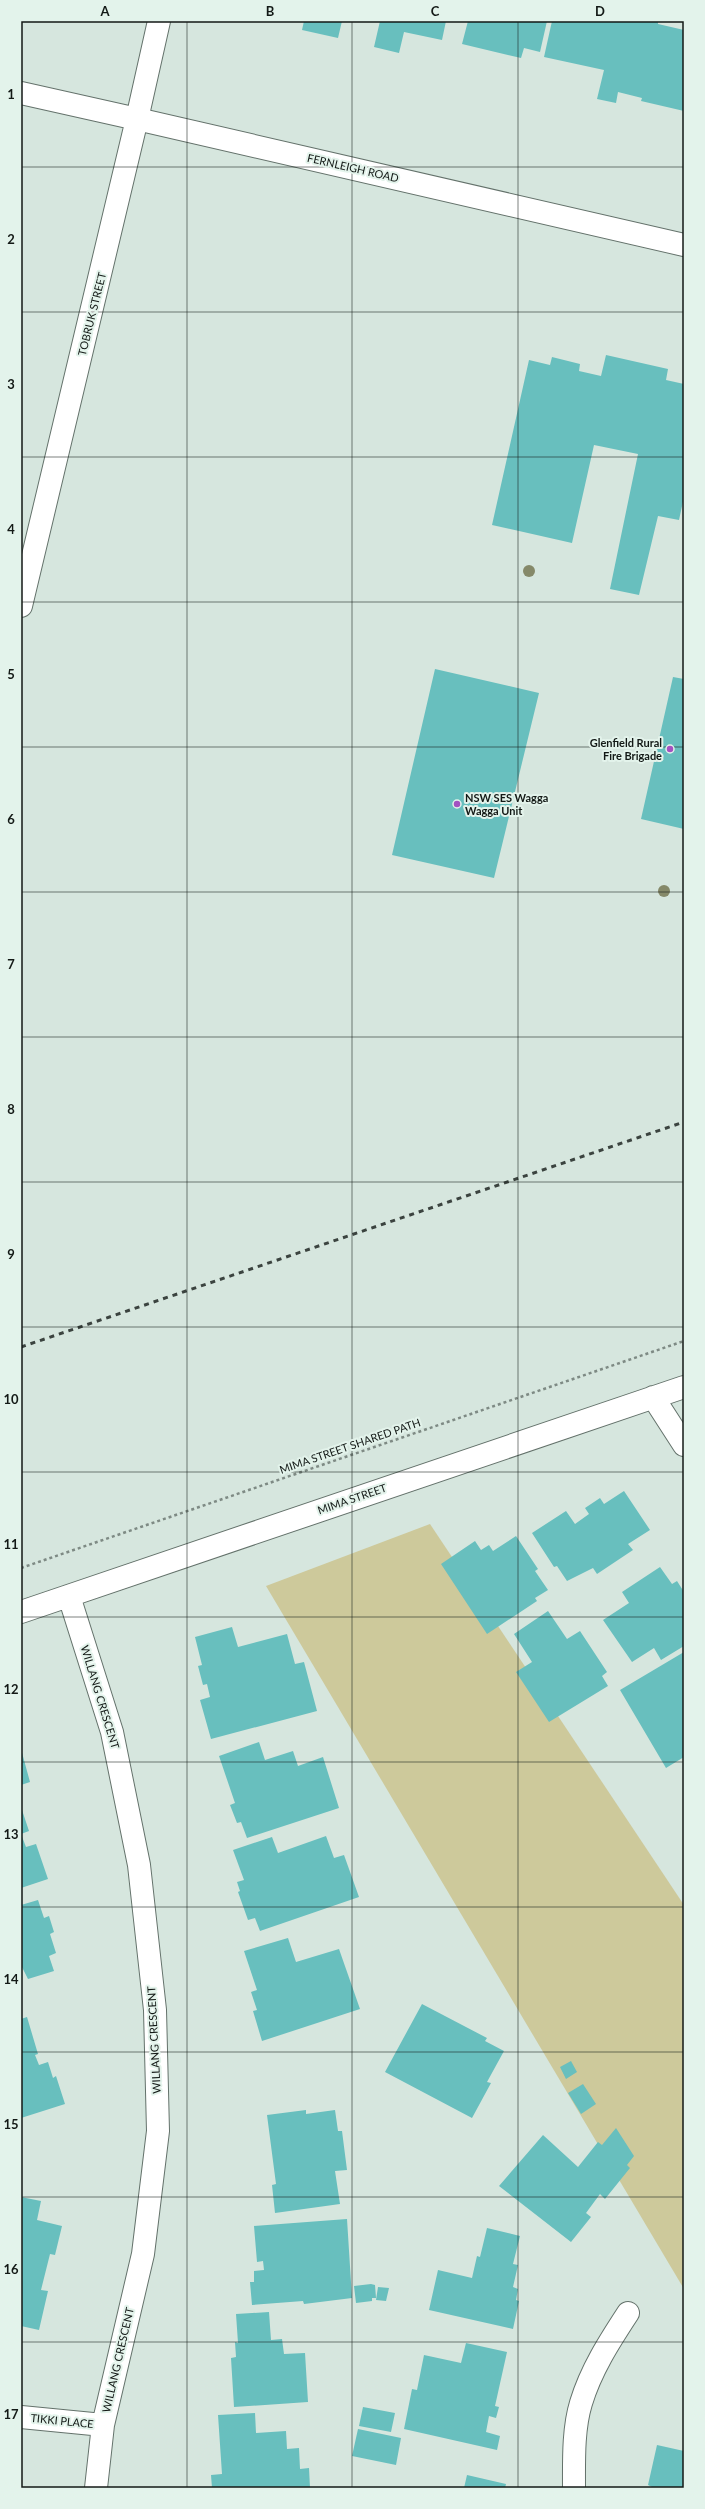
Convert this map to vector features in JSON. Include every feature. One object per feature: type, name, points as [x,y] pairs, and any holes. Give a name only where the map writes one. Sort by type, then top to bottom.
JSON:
[{"type":"street","name":"TOBRUK STREET","points":[[21,606],[159,21]]},
{"type":"street","name":"FERNLEIGH ROAD","points":[[21,93],[684,245]]},
{"type":"street","name":"MIMA STREET","points":[[21,1612],[684,1387]]},
{"type":"street","points":[[653,1397],[684,1445]]},
{"type":"street","name":"WILLANG CRESCENT","points":[[69,1596],[112,1732],[139,1865],[155,2010],[158,2131],[143,2254],[103,2425],[96,2488]]},
{"type":"street","points":[[574,2488],[574,2450],[580,2404],[598,2359],[628,2314]]},
{"type":"street","name":"TIKKI PLACE","points":[[21,2417],[103,2425]]},
{"type":"path","name":"MIMA STREET SHARED PATH","points":[[21,1568],[684,1340]]},
{"type":"shaded area","points":[[430,1524],[684,1905],[684,2289],[266,1586]]},
{"type":"building","points":[[304,21],[342,21],[338,38],[302,30]]},
{"type":"building","points":[[380,21],[446,21],[442,40],[404,32],[399,53],[374,47]]},
{"type":"building","points":[[468,21],[547,21],[540,52],[524,48],[521,58],[462,44]]},
{"type":"building","points":[[552,21],[658,21],[658,24],[684,30],[684,111],[641,101],[642,98],[618,92],[616,103],[597,99],[604,70],[544,57]]},
{"type":"building","points":[[606,355],[668,369],[666,380],[684,384],[684,497],[679,520],[658,516],[639,595],[610,589],[638,454],[594,445],[572,543],[492,525],[529,360],[550,365],[552,357],[580,364],[579,371],[601,376]]},
{"type":"building","name":"NSW SES Wagga Wagga Unit","points":[[435,669],[539,693],[494,878],[392,855]]},
{"type":"building","name":"Glenfield Rural Fire Brigade","points":[[673,677],[684,679],[684,829],[641,819]]},
{"type":"building","points":[[624,1491],[650,1530],[628,1544],[633,1550],[597,1574],[593,1568],[567,1581],[557,1566],[554,1567],[532,1533],[566,1511],[575,1524],[589,1514],[585,1508],[600,1498],[604,1504]]},
{"type":"building","points":[[516,1536],[538,1569],[535,1571],[548,1590],[535,1598],[537,1601],[487,1634],[441,1564],[475,1541],[481,1550],[489,1545],[493,1551]]},
{"type":"building","points":[[660,1567],[672,1584],[677,1581],[684,1592],[684,1646],[661,1660],[654,1648],[632,1662],[603,1620],[629,1603],[622,1592]]},
{"type":"building","points":[[548,1611],[567,1639],[580,1631],[607,1672],[602,1676],[608,1686],[549,1722],[516,1672],[532,1662],[514,1634]]},
{"type":"building","points":[[232,1627],[238,1647],[287,1634],[295,1664],[304,1662],[317,1711],[211,1739],[200,1700],[210,1697],[207,1684],[203,1685],[198,1666],[202,1665],[195,1637]]},
{"type":"building","points":[[684,1652],[684,1757],[666,1768],[620,1690]]},
{"type":"building","points":[[259,1742],[265,1760],[293,1751],[298,1766],[323,1757],[339,1808],[247,1838],[241,1822],[237,1823],[230,1805],[235,1803],[219,1756]]},
{"type":"building","points":[[21,1749],[30,1782],[21,1785]]},
{"type":"building","points":[[21,1807],[29,1831],[21,1834]]},
{"type":"building","points":[[21,1834],[26,1847],[36,1844],[48,1879],[21,1888]]},
{"type":"building","points":[[326,1836],[334,1858],[344,1855],[359,1897],[260,1931],[255,1918],[248,1920],[238,1892],[240,1891],[237,1882],[244,1880],[233,1850],[272,1837],[278,1853]]},
{"type":"building","points":[[38,1900],[44,1918],[49,1916],[54,1932],[50,1934],[56,1953],[49,1956],[54,1971],[28,1979],[21,1965],[21,1905]]},
{"type":"building","points":[[288,1938],[296,1962],[339,1949],[360,2009],[262,2041],[253,2011],[257,2010],[251,1992],[257,1990],[244,1951]]},
{"type":"building","points":[[422,2004],[487,2038],[485,2041],[504,2051],[487,2082],[491,2083],[472,2118],[385,2072]]},
{"type":"building","points":[[27,2017],[38,2054],[35,2055],[39,2065],[48,2062],[53,2078],[56,2076],[65,2104],[21,2118],[21,2019]]},
{"type":"building","points":[[571,2061],[577,2072],[566,2079],[560,2067]]},
{"type":"building","points":[[583,2084],[596,2104],[581,2114],[568,2093]]},
{"type":"building","points":[[306,2110],[306,2114],[335,2110],[338,2131],[342,2131],[347,2170],[335,2171],[340,2204],[275,2213],[272,2185],[276,2184],[267,2115]]},
{"type":"building","points":[[616,2128],[634,2156],[627,2165],[630,2168],[605,2199],[600,2194],[586,2213],[591,2217],[571,2242],[499,2186],[543,2135],[578,2167],[598,2142],[602,2145]]},
{"type":"building","points":[[21,2197],[41,2201],[37,2220],[62,2226],[55,2255],[50,2254],[41,2290],[48,2291],[39,2330],[21,2326]]},
{"type":"building","points":[[347,2219],[352,2298],[304,2304],[303,2301],[252,2305],[250,2282],[254,2282],[254,2271],[264,2270],[263,2261],[257,2262],[254,2226]]},
{"type":"building","points":[[487,2228],[520,2236],[513,2264],[518,2265],[513,2287],[518,2289],[516,2300],[519,2301],[513,2329],[429,2310],[438,2270],[472,2278],[477,2256],[480,2257]]},
{"type":"building","points":[[375,2285],[376,2298],[372,2298],[372,2301],[356,2303],[354,2286]]},
{"type":"building","points":[[378,2287],[389,2288],[386,2301],[376,2300]]},
{"type":"building","points":[[269,2312],[271,2340],[282,2339],[284,2354],[305,2353],[308,2402],[234,2407],[231,2358],[236,2357],[235,2342],[238,2343],[236,2314]]},
{"type":"building","points":[[466,2343],[507,2352],[495,2406],[499,2407],[496,2418],[489,2416],[486,2432],[500,2436],[497,2450],[404,2429],[412,2389],[417,2390],[424,2355],[461,2363]]},
{"type":"building","points":[[363,2407],[395,2413],[391,2432],[359,2426]]},
{"type":"building","points":[[255,2413],[256,2433],[286,2431],[287,2449],[299,2448],[300,2469],[309,2468],[310,2488],[212,2488],[211,2475],[222,2474],[218,2415]]},
{"type":"building","points":[[358,2429],[401,2438],[396,2465],[352,2456]]},
{"type":"building","points":[[657,2445],[684,2451],[684,2488],[654,2488],[648,2485]]},
{"type":"building","points":[[467,2475],[506,2484],[505,2488],[464,2488]]},
{"type":"railway","points":[[21,1347],[684,1122]]},
{"type":"place","name":"Glenfield Rural Fire Brigade","points":[[670,749]]},
{"type":"place","name":"NSW SES Wagga Wagga Unit","points":[[457,804]]}]
